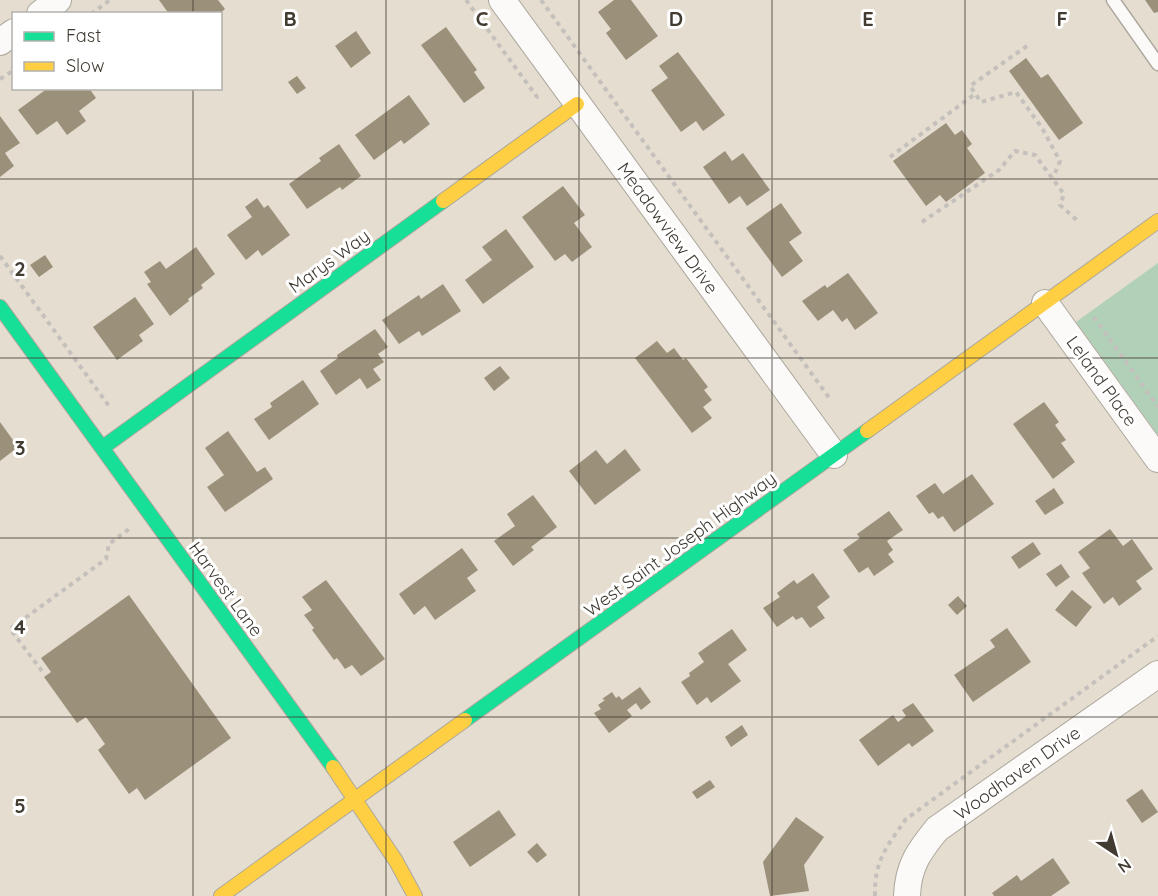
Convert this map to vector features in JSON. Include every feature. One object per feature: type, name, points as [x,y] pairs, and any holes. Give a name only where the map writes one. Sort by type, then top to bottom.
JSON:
[{"type":"street","points":[[43,12],[58,0]]},
{"type":"street","name":"Meadowview Drive","points":[[502,0],[834,455]]},
{"type":"street","name":"Marys Way","points":[[102,448],[577,104]]},
{"type":"street","name":"West Saint Joseph Highway","points":[[221,896],[1158,221]]},
{"type":"street","name":"Leland Place","points":[[1045,303],[1158,459]]},
{"type":"street","name":"Harvest Lane","points":[[0,307],[356,800],[396,861],[415,896]]},
{"type":"street","name":"Woodhaven Drive","points":[[907,896],[908,878],[919,850],[938,829],[1158,674]]},
{"type":"lane","points":[[1113,0],[1158,64]]},
{"type":"path","points":[[94,12],[110,0]]},
{"type":"path","points":[[466,0],[537,97],[527,104]]},
{"type":"path","points":[[541,0],[830,399]]},
{"type":"path","points":[[1027,46],[970,86],[981,102],[1016,92],[1042,128],[1060,161],[1053,178]]},
{"type":"path","points":[[890,157],[975,94]]},
{"type":"path","points":[[922,222],[999,170],[1015,151],[1035,155],[1064,194],[1060,205],[1079,222]]},
{"type":"path","points":[[0,256],[109,406],[119,399]]},
{"type":"path","points":[[1094,317],[1158,407]]},
{"type":"path","points":[[42,671],[10,629],[106,559],[109,544],[130,528]]},
{"type":"green space","points":[[1158,263],[1158,435],[1076,322]]},
{"type":"building","points":[[159,0],[218,0],[225,9],[221,12],[168,12]]},
{"type":"building","points":[[614,0],[631,0],[658,36],[626,60],[606,33],[611,29],[598,12]]},
{"type":"building","points":[[1145,0],[1158,0],[1158,12],[1154,13]]},
{"type":"building","points":[[446,27],[477,70],[474,72],[485,88],[464,103],[421,45]]},
{"type":"building","points":[[356,31],[371,53],[351,68],[335,46]]},
{"type":"building","points":[[678,52],[725,115],[703,131],[696,121],[681,132],[651,90],[668,78],[659,66]]},
{"type":"building","points":[[1026,58],[1041,78],[1048,74],[1083,123],[1059,140],[1009,71]]},
{"type":"building","points":[[297,76],[306,88],[297,94],[288,82]]},
{"type":"building","points":[[45,90],[90,90],[96,98],[79,111],[86,121],[67,135],[57,121],[37,135],[18,110]]},
{"type":"building","points":[[409,95],[430,124],[404,144],[401,140],[374,160],[355,135]]},
{"type":"building","points":[[0,116],[20,143],[5,153],[14,166],[0,177]]},
{"type":"building","points":[[946,123],[955,135],[962,130],[972,144],[967,148],[985,173],[946,202],[940,195],[926,206],[893,161]]},
{"type":"building","points":[[339,144],[361,176],[342,190],[340,187],[307,209],[289,184],[321,161],[319,158]]},
{"type":"building","points":[[725,151],[732,161],[743,153],[770,190],[747,206],[740,196],[729,204],[703,167]]},
{"type":"building","points":[[563,186],[585,215],[574,223],[592,247],[572,262],[565,254],[555,261],[522,217]]},
{"type":"building","points":[[257,198],[264,208],[268,205],[290,235],[262,256],[258,250],[246,260],[227,235],[252,217],[245,207]]},
{"type":"building","points":[[781,203],[802,233],[789,242],[803,261],[782,277],[746,228]]},
{"type":"building","points":[[506,229],[534,267],[483,304],[465,280],[492,260],[482,247]]},
{"type":"building","points":[[196,247],[215,274],[201,285],[203,288],[170,316],[147,284],[151,282],[144,272],[160,261],[166,269]]},
{"type":"building","points":[[45,255],[53,267],[39,277],[30,265]]},
{"type":"building","points":[[848,273],[878,313],[855,330],[847,318],[842,322],[833,310],[818,321],[802,301],[825,285],[827,288]]},
{"type":"building","points":[[443,284],[461,311],[422,336],[419,331],[399,344],[382,320],[419,295],[421,299]]},
{"type":"building","points":[[135,297],[154,324],[139,335],[143,341],[117,360],[93,327]]},
{"type":"building","points":[[375,329],[388,347],[378,354],[384,362],[373,369],[381,380],[367,389],[360,378],[336,395],[320,371],[338,358],[337,355]]},
{"type":"building","points":[[657,341],[667,353],[674,348],[683,360],[686,358],[708,387],[704,390],[712,400],[703,407],[712,418],[692,433],[635,358]]},
{"type":"building","points":[[500,366],[510,378],[494,391],[484,378]]},
{"type":"building","points":[[303,380],[319,404],[269,440],[254,419],[272,407],[270,403]]},
{"type":"building","points":[[1044,402],[1059,422],[1055,425],[1066,440],[1061,443],[1075,462],[1053,479],[1013,424]]},
{"type":"building","points":[[0,422],[18,447],[0,461]]},
{"type":"building","points":[[228,431],[257,472],[265,467],[273,479],[225,512],[207,487],[224,475],[205,448]]},
{"type":"building","points":[[625,449],[641,470],[595,505],[569,471],[596,450],[607,464]]},
{"type":"building","points":[[972,474],[994,504],[954,532],[943,516],[938,519],[933,512],[929,514],[916,496],[935,483],[943,494]]},
{"type":"building","points":[[1054,488],[1064,503],[1045,515],[1035,501]]},
{"type":"building","points":[[533,495],[557,527],[531,547],[534,550],[513,566],[494,541],[515,526],[507,514]]},
{"type":"building","points":[[889,511],[903,530],[887,541],[893,550],[888,554],[894,562],[874,576],[868,567],[859,573],[843,550],[860,538],[857,534]]},
{"type":"building","points":[[1110,529],[1123,546],[1132,539],[1153,569],[1136,581],[1142,589],[1119,606],[1113,597],[1104,604],[1082,573],[1090,568],[1078,552]]},
{"type":"building","points":[[1033,542],[1041,554],[1019,569],[1011,557]]},
{"type":"building","points":[[462,548],[478,570],[467,578],[476,591],[435,620],[425,606],[414,615],[399,594]]},
{"type":"building","points":[[1061,564],[1070,577],[1056,587],[1046,574]]},
{"type":"building","points":[[813,573],[830,597],[817,607],[825,618],[810,628],[802,617],[796,620],[793,616],[777,627],[763,608],[780,597],[777,593],[794,580],[797,584]]},
{"type":"building","points":[[326,580],[385,659],[361,676],[352,665],[345,669],[337,658],[334,660],[304,615],[312,610],[302,597]]},
{"type":"building","points":[[1072,590],[1092,607],[1076,627],[1055,610]]},
{"type":"building","points":[[129,595],[231,738],[145,800],[137,788],[129,794],[98,750],[105,744],[86,717],[77,723],[44,677],[51,672],[41,658]]},
{"type":"building","points":[[958,596],[967,606],[957,615],[948,605]]},
{"type":"building","points":[[1007,628],[1031,662],[973,702],[954,675],[995,647],[990,640]]},
{"type":"building","points":[[732,629],[747,650],[728,664],[741,681],[711,703],[707,697],[697,705],[681,682],[704,662],[698,653]]},
{"type":"building","points":[[640,687],[651,702],[641,710],[636,703],[627,710],[632,716],[609,733],[594,713],[601,709],[598,705],[605,700],[602,699],[612,692],[616,698],[619,696],[622,700]]},
{"type":"building","points":[[913,703],[934,731],[912,747],[909,743],[878,766],[859,740],[893,715],[898,722],[906,716],[902,710]]},
{"type":"building","points":[[742,725],[748,735],[731,747],[725,737]]},
{"type":"building","points":[[710,780],[715,787],[697,799],[692,792]]},
{"type":"building","points":[[1142,789],[1158,812],[1142,823],[1126,800]]},
{"type":"building","points":[[499,810],[516,835],[470,867],[453,842]]},
{"type":"building","points":[[796,817],[824,837],[804,865],[809,891],[770,896],[763,862]]},
{"type":"building","points":[[537,843],[547,855],[537,863],[527,852]]},
{"type":"building","points":[[1053,858],[1070,883],[1051,896],[994,896],[992,893],[1017,875],[1021,881]]},
{"type":"traffic: fast","points":[[102,448],[443,201]]},
{"type":"traffic: fast","points":[[0,307],[333,767]]},
{"type":"traffic: fast","points":[[465,720],[867,431]]},
{"type":"traffic: slow","points":[[443,201],[577,104]]},
{"type":"traffic: slow","points":[[867,431],[1158,221]]},
{"type":"traffic: slow","points":[[221,896],[465,720]]},
{"type":"traffic: slow","points":[[333,767],[396,861],[415,896]]}]
